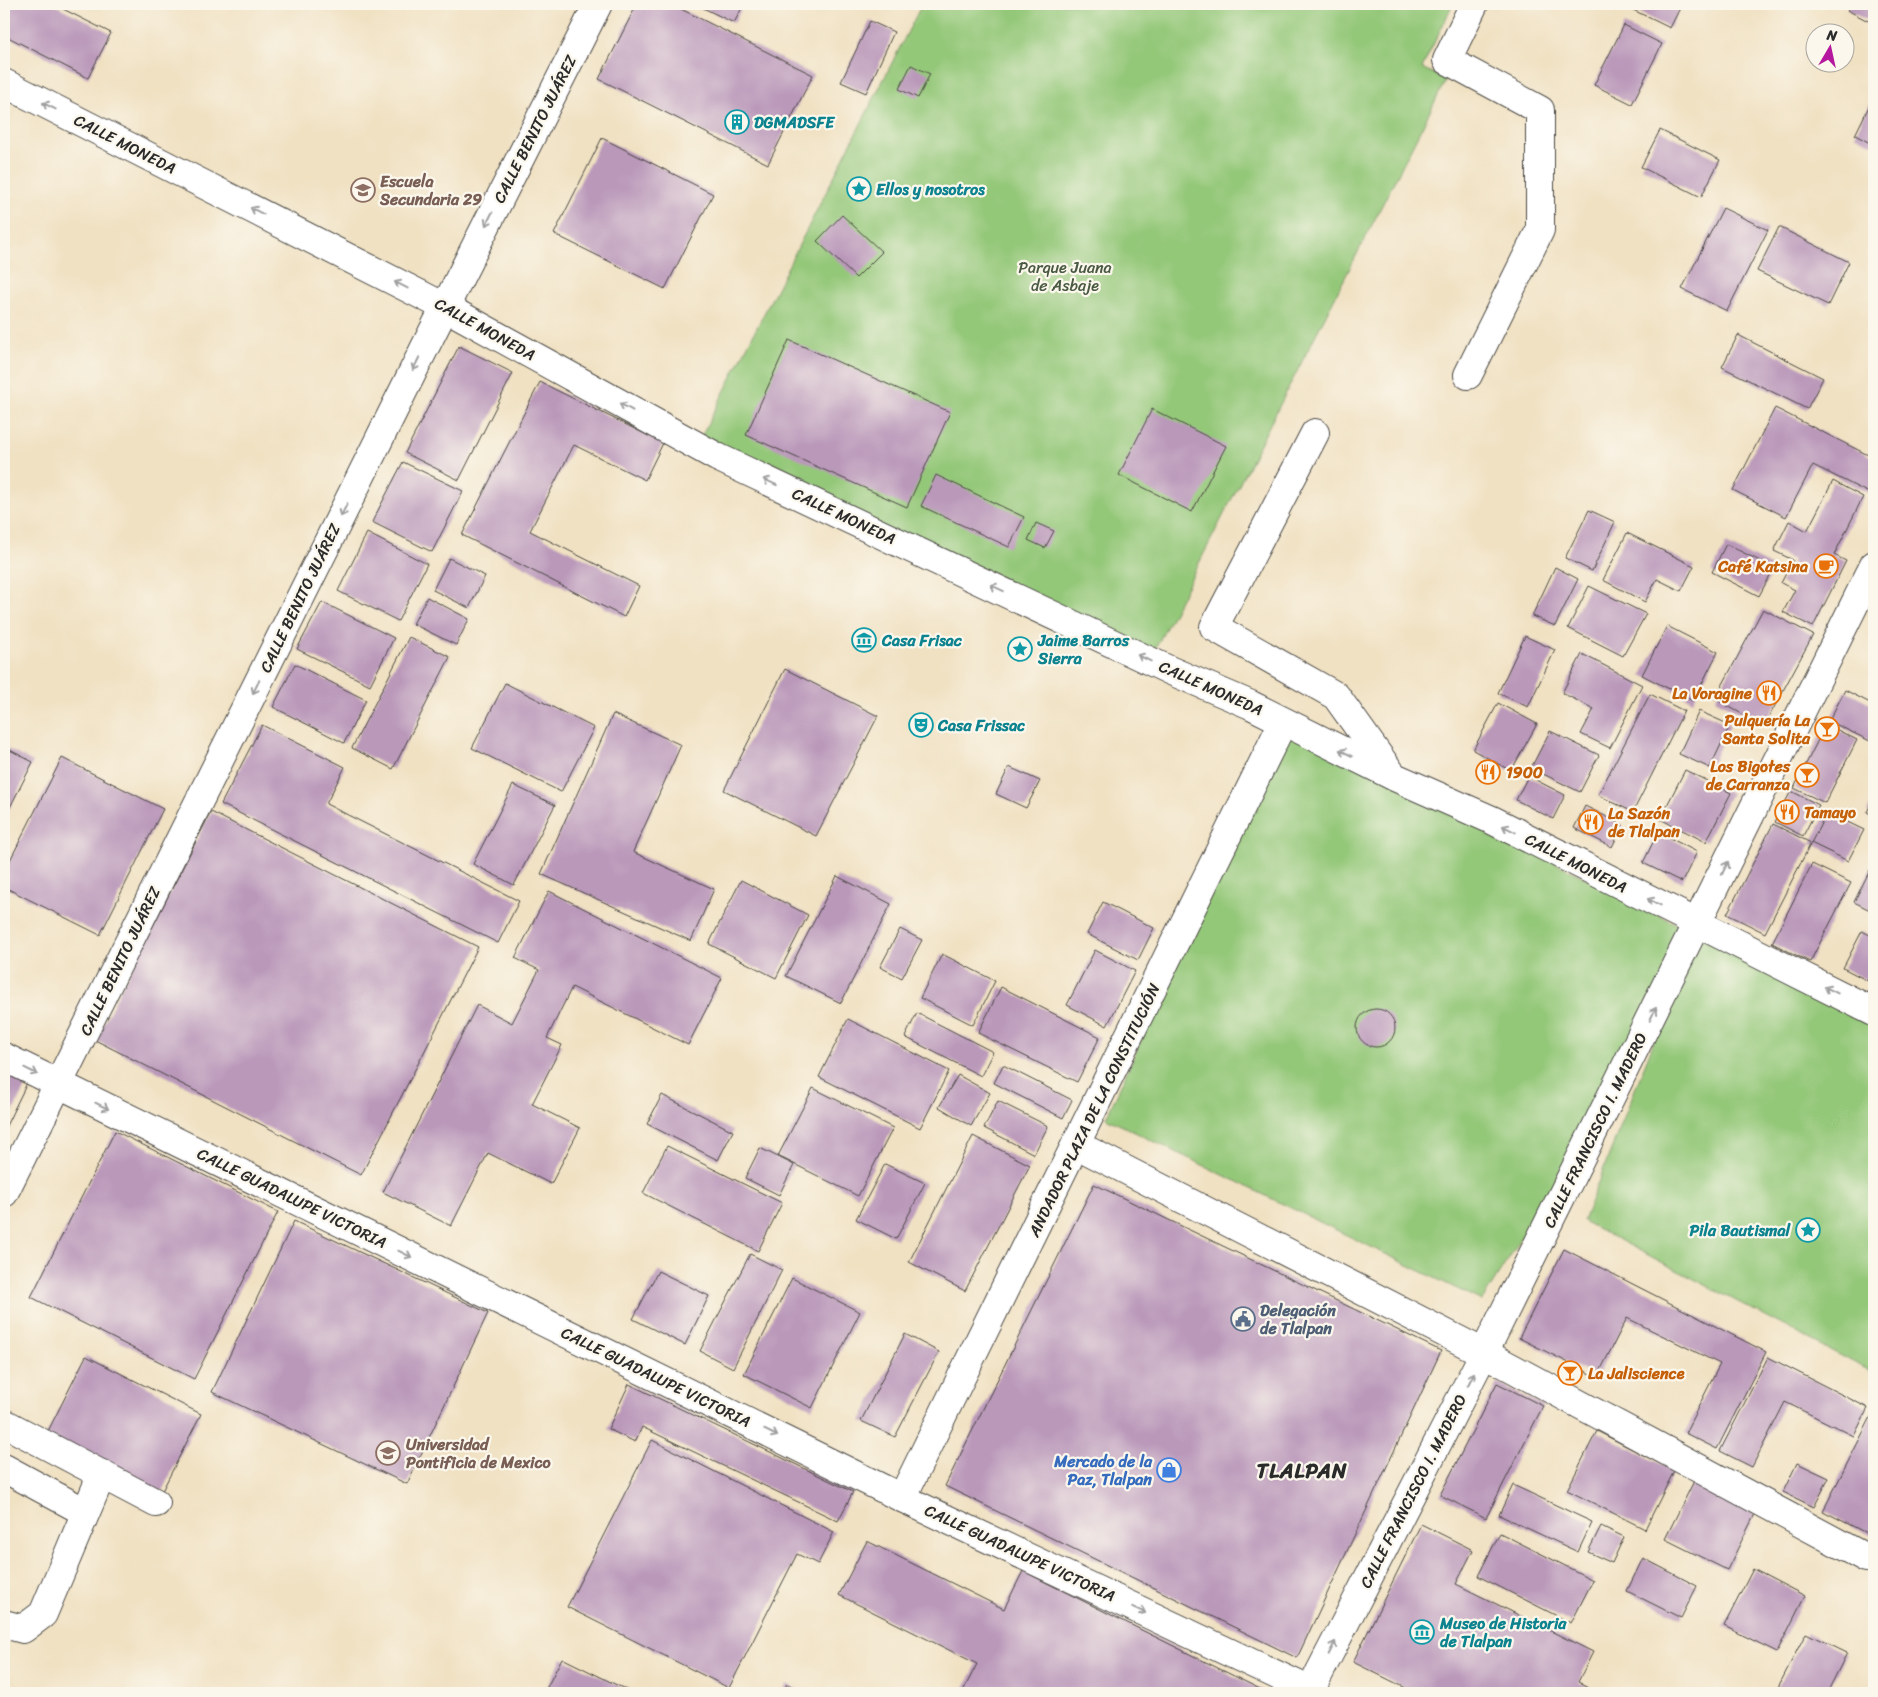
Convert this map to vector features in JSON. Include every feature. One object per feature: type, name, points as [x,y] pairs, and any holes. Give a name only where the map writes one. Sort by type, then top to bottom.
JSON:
[{"type":"street","name":"CALLE BENITO JUÁREZ","points":[[4,1193],[598,4]]},
{"type":"street","points":[[1468,375],[1540,230],[1540,110],[1447,60],[1474,4]]},
{"type":"street","name":"CALLE MONEDA","points":[[4,84],[445,307],[716,457],[1283,722],[1393,776],[1492,820],[1874,1012]]},
{"type":"street","points":[[1315,432],[1214,627],[1336,696],[1393,776]]},
{"type":"street","name":"CALLE FRANCISCO I. MADERO","points":[[1311,1692],[1484,1353],[1698,924],[1874,565]]},
{"type":"street","name":"ANDADOR PLAZA DE LA CONSTITUCIÓN","points":[[902,1498],[1077,1145],[1283,722]]},
{"type":"street","name":"CALLE GUADALUPE VICTORIA","points":[[4,1057],[902,1498],[1311,1692]]},
{"type":"street","points":[[1077,1145],[1484,1353],[1866,1558]]},
{"type":"street","points":[[4,1423],[156,1503]]},
{"type":"street","points":[[4,1468],[85,1512]]},
{"type":"street","points":[[4,1624],[22,1629],[43,1614],[102,1474]]},
{"type":"green space","name":"Parque Juana de Asbaje","points":[[922,4],[1453,4],[1422,68],[1446,80],[1151,657],[698,443]]},
{"type":"green space","points":[[1284,725],[1688,930],[1585,1136],[1482,1301],[1106,1118]]},
{"type":"green space","points":[[1696,935],[1874,1027],[1874,1373],[1583,1221]]},
{"type":"building","points":[[4,4],[53,4],[111,33],[88,78],[4,35]]},
{"type":"building","name":"DGMADSFE","points":[[637,4],[671,4],[813,75],[768,164],[599,79]]},
{"type":"building","points":[[695,4],[744,4],[734,23]]},
{"type":"building","points":[[1621,4],[1682,4],[1670,28]]},
{"type":"building","points":[[1850,4],[1874,4],[1874,24],[1847,10]]},
{"type":"building","points":[[870,21],[894,32],[866,93],[841,82]]},
{"type":"building","points":[[1624,25],[1662,44],[1632,104],[1594,85]]},
{"type":"building","points":[[911,65],[930,74],[918,98],[899,89]]},
{"type":"building","points":[[1874,96],[1874,145],[1855,135]]},
{"type":"building","points":[[1660,130],[1720,160],[1701,197],[1641,167]]},
{"type":"building","points":[[602,138],[713,194],[665,289],[554,234]]},
{"type":"building","points":[[1723,208],[1768,230],[1727,311],[1682,289]]},
{"type":"building","points":[[842,215],[882,252],[856,278],[817,241]]},
{"type":"building","points":[[1779,227],[1849,262],[1828,305],[1757,271]]},
{"type":"building","points":[[1738,335],[1823,378],[1807,409],[1722,367]]},
{"type":"building","points":[[789,340],[950,412],[907,507],[746,435]]},
{"type":"building","points":[[459,346],[513,373],[459,480],[405,453]]},
{"type":"building","points":[[540,382],[663,443],[645,480],[574,445],[530,531],[639,586],[624,617],[462,535]]},
{"type":"building","points":[[1775,408],[1874,458],[1874,483],[1869,493],[1813,465],[1786,517],[1733,490]]},
{"type":"building","points":[[1152,409],[1226,446],[1192,512],[1119,475]]},
{"type":"building","points":[[403,462],[463,491],[432,552],[372,522]]},
{"type":"building","points":[[936,475],[1024,517],[1009,547],[921,506]]},
{"type":"building","points":[[1833,481],[1863,497],[1834,555],[1846,561],[1813,627],[1783,612],[1795,590],[1781,583],[1793,560],[1774,551],[1789,521],[1807,531]]},
{"type":"building","points":[[1589,510],[1615,522],[1592,571],[1565,558]]},
{"type":"building","points":[[1036,523],[1054,531],[1045,548],[1028,540]]},
{"type":"building","points":[[367,533],[427,564],[398,621],[338,591]]},
{"type":"building","points":[[1627,533],[1694,566],[1681,591],[1657,579],[1645,602],[1603,580]]},
{"type":"building","points":[[1726,544],[1774,568],[1759,596],[1712,572]]},
{"type":"building","points":[[449,558],[485,576],[469,608],[433,590]]},
{"type":"building","points":[[1555,567],[1578,579],[1555,626],[1532,616]]},
{"type":"building","points":[[1589,586],[1646,614],[1623,656],[1568,628]]},
{"type":"building","points":[[427,597],[469,619],[456,645],[413,624]]},
{"type":"building","points":[[322,602],[394,638],[370,685],[297,649]]},
{"type":"building","points":[[1763,609],[1813,635],[1764,726],[1715,699]]},
{"type":"building","points":[[1667,626],[1718,652],[1693,701],[1642,675]]},
{"type":"building","points":[[1525,636],[1555,650],[1528,707],[1498,693]]},
{"type":"building","points":[[409,637],[450,657],[393,769],[352,748]]},
{"type":"building","points":[[1582,654],[1642,685],[1610,748],[1581,734],[1594,709],[1562,693]]},
{"type":"building","points":[[295,664],[366,700],[344,743],[273,707]]},
{"type":"building","points":[[785,669],[878,716],[816,836],[724,790]]},
{"type":"building","points":[[505,683],[594,728],[561,792],[472,748]]},
{"type":"building","points":[[1845,690],[1874,705],[1874,743],[1829,721]]},
{"type":"building","points":[[1650,694],[1684,711],[1633,812],[1598,795]]},
{"type":"building","points":[[1498,703],[1537,724],[1511,771],[1473,750]]},
{"type":"building","points":[[1699,711],[1730,725],[1710,768],[1679,754]]},
{"type":"building","points":[[613,714],[681,745],[633,852],[714,889],[691,941],[541,874]]},
{"type":"building","points":[[1826,724],[1857,740],[1825,803],[1794,788]]},
{"type":"building","points":[[262,725],[345,767],[326,804],[519,901],[498,943],[221,804]]},
{"type":"building","points":[[1550,731],[1599,755],[1580,792],[1531,768]]},
{"type":"building","points":[[4,747],[33,762],[4,819]]},
{"type":"building","points":[[62,758],[163,809],[100,935],[4,887],[4,872]]},
{"type":"building","points":[[1009,767],[1040,781],[1026,808],[996,794]]},
{"type":"building","points":[[1685,770],[1731,793],[1706,842],[1660,819]]},
{"type":"building","points":[[1528,776],[1565,795],[1553,819],[1516,800]]},
{"type":"building","points":[[513,785],[555,805],[514,885],[473,864]]},
{"type":"building","points":[[1791,791],[1819,805],[1803,836],[1775,822]]},
{"type":"building","points":[[1874,798],[1874,816],[1867,812]]},
{"type":"building","points":[[1585,806],[1623,825],[1612,847],[1574,828]]},
{"type":"building","points":[[211,812],[478,947],[361,1175],[95,1040]]},
{"type":"building","points":[[1827,812],[1864,830],[1848,861],[1811,843]]},
{"type":"building","points":[[1773,824],[1811,843],[1765,933],[1727,914]]},
{"type":"building","points":[[1658,832],[1697,852],[1682,882],[1643,863]]},
{"type":"building","points":[[1874,862],[1874,912],[1854,902]]},
{"type":"building","points":[[1812,864],[1851,883],[1810,962],[1772,943]]},
{"type":"building","points":[[837,876],[891,904],[841,1003],[786,976]]},
{"type":"building","points":[[741,880],[808,915],[776,978],[709,944]]},
{"type":"building","points":[[549,891],[722,978],[688,1045],[572,987],[547,1038],[562,1045],[532,1104],[580,1128],[551,1184],[488,1153],[451,1226],[383,1192],[477,1005],[512,1023],[539,970],[515,958]]},
{"type":"building","points":[[1103,902],[1154,928],[1138,960],[1087,934]]},
{"type":"building","points":[[900,929],[922,940],[902,978],[880,967]]},
{"type":"building","points":[[1862,931],[1874,937],[1874,984],[1843,968]]},
{"type":"building","points":[[1095,950],[1135,971],[1107,1026],[1067,1005]]},
{"type":"building","points":[[942,954],[995,981],[973,1025],[920,998]]},
{"type":"building","points":[[1001,987],[1100,1037],[1077,1082],[978,1033]]},
{"type":"building","points":[[1376,1009],[1389,1015],[1395,1028],[1389,1041],[1376,1047],[1363,1041],[1357,1028],[1363,1015]]},
{"type":"building","points":[[917,1013],[993,1052],[981,1076],[905,1037]]},
{"type":"building","points":[[848,1019],[949,1071],[920,1128],[819,1077]]},
{"type":"building","points":[[1003,1065],[1072,1100],[1063,1118],[994,1083]]},
{"type":"building","points":[[4,1069],[28,1081],[4,1130]]},
{"type":"building","points":[[958,1075],[990,1093],[971,1126],[939,1107]]},
{"type":"building","points":[[813,1088],[893,1128],[858,1196],[778,1156]]},
{"type":"building","points":[[662,1095],[733,1131],[718,1160],[647,1124]]},
{"type":"building","points":[[998,1101],[1048,1126],[1034,1154],[984,1128]]},
{"type":"building","points":[[115,1131],[278,1212],[194,1379],[31,1297]]},
{"type":"building","points":[[973,1136],[1030,1165],[965,1291],[909,1262]]},
{"type":"building","points":[[667,1146],[782,1203],[758,1251],[643,1193]]},
{"type":"building","points":[[760,1148],[794,1165],[779,1195],[745,1178]]},
{"type":"building","points":[[885,1164],[925,1183],[896,1239],[856,1219]]},
{"type":"building","name":"Mercado de la Paz, Tlalpan","points":[[1094,1184],[1441,1351],[1297,1658],[945,1486]]},
{"type":"building","points":[[294,1221],[488,1313],[407,1484],[212,1392]]},
{"type":"building","points":[[1564,1249],[1766,1352],[1717,1449],[1685,1433],[1720,1364],[1627,1318],[1597,1377],[1519,1338]]},
{"type":"building","points":[[750,1254],[782,1270],[733,1368],[700,1351]]},
{"type":"building","points":[[658,1271],[709,1296],[685,1345],[633,1319]]},
{"type":"building","points":[[792,1278],[860,1312],[812,1408],[744,1374]]},
{"type":"building","points":[[905,1334],[939,1352],[895,1437],[861,1421]]},
{"type":"building","points":[[86,1356],[201,1414],[161,1493],[46,1435]]},
{"type":"building","points":[[1768,1357],[1868,1408],[1854,1436],[1785,1402],[1752,1467],[1720,1451]]},
{"type":"building","points":[[1497,1383],[1543,1406],[1486,1518],[1440,1495]]},
{"type":"building","points":[[629,1384],[853,1492],[838,1521],[642,1427],[635,1442],[608,1429]]},
{"type":"building","points":[[1874,1411],[1874,1537],[1823,1511]]},
{"type":"building","points":[[1597,1431],[1674,1471],[1645,1529],[1567,1490]]},
{"type":"building","points":[[652,1440],[834,1532],[818,1564],[797,1554],[729,1688],[567,1607]]},
{"type":"building","points":[[1797,1463],[1829,1478],[1814,1507],[1783,1492]]},
{"type":"building","points":[[1695,1479],[1757,1510],[1727,1570],[1665,1539]]},
{"type":"building","points":[[1513,1485],[1592,1522],[1578,1552],[1499,1515]]},
{"type":"building","points":[[1421,1524],[1473,1550],[1456,1584],[1593,1652],[1578,1682],[1601,1693],[1416,1693],[1353,1662]]},
{"type":"building","points":[[1601,1526],[1624,1537],[1612,1563],[1588,1552]]},
{"type":"building","points":[[1500,1533],[1593,1580],[1571,1623],[1478,1576]]},
{"type":"building","points":[[867,1541],[1004,1609],[1023,1571],[1268,1693],[962,1693],[977,1664],[839,1595]]},
{"type":"building","points":[[1643,1558],[1697,1586],[1681,1618],[1627,1591]]},
{"type":"building","points":[[1753,1569],[1805,1596],[1777,1652],[1724,1626]]},
{"type":"building","points":[[1806,1633],[1847,1653],[1827,1693],[1775,1693]]},
{"type":"building","points":[[562,1658],[633,1693],[544,1693]]},
{"type":"building","points":[[787,1684],[805,1693],[782,1693]]},
{"type":"place","name":"DGMADSFE","points":[[737,122]]},
{"type":"place","name":"Ellos y nosotros","points":[[859,189]]},
{"type":"place","name":"Escuela Secundaria 29","points":[[363,190]]},
{"type":"place","name":"Café Katsina","points":[[1826,566]]},
{"type":"place","name":"Casa Frisac","points":[[864,640]]},
{"type":"place","name":"Jaime Barros Sierra","points":[[1020,649]]},
{"type":"place","name":"La Voragine","points":[[1769,693]]},
{"type":"place","name":"Casa Frissac","points":[[921,725]]},
{"type":"place","name":"Pulquería La Santa Solita","points":[[1827,729]]},
{"type":"place","name":"1900","points":[[1488,772]]},
{"type":"place","name":"Los Bigotes de Carranza","points":[[1807,775]]},
{"type":"place","name":"Tamayo","points":[[1787,812]]},
{"type":"place","name":"La Sazón de Tlalpan","points":[[1591,822]]},
{"type":"place","name":"Pila Bautismal","points":[[1808,1230]]},
{"type":"place","name":"Delegación de Tlalpan","points":[[1243,1319]]},
{"type":"place","name":"La Jaliscience","points":[[1570,1373]]},
{"type":"place","name":"Universidad Pontificia de Mexico","points":[[388,1453]]},
{"type":"place","name":"Mercado de la Paz, Tlalpan","points":[[1169,1470]]},
{"type":"place","name":"Museo de Historia de Tlalpan","points":[[1422,1632]]},
{"type":"district","name":"TLALPAN","points":[[1302,1471]]}]
